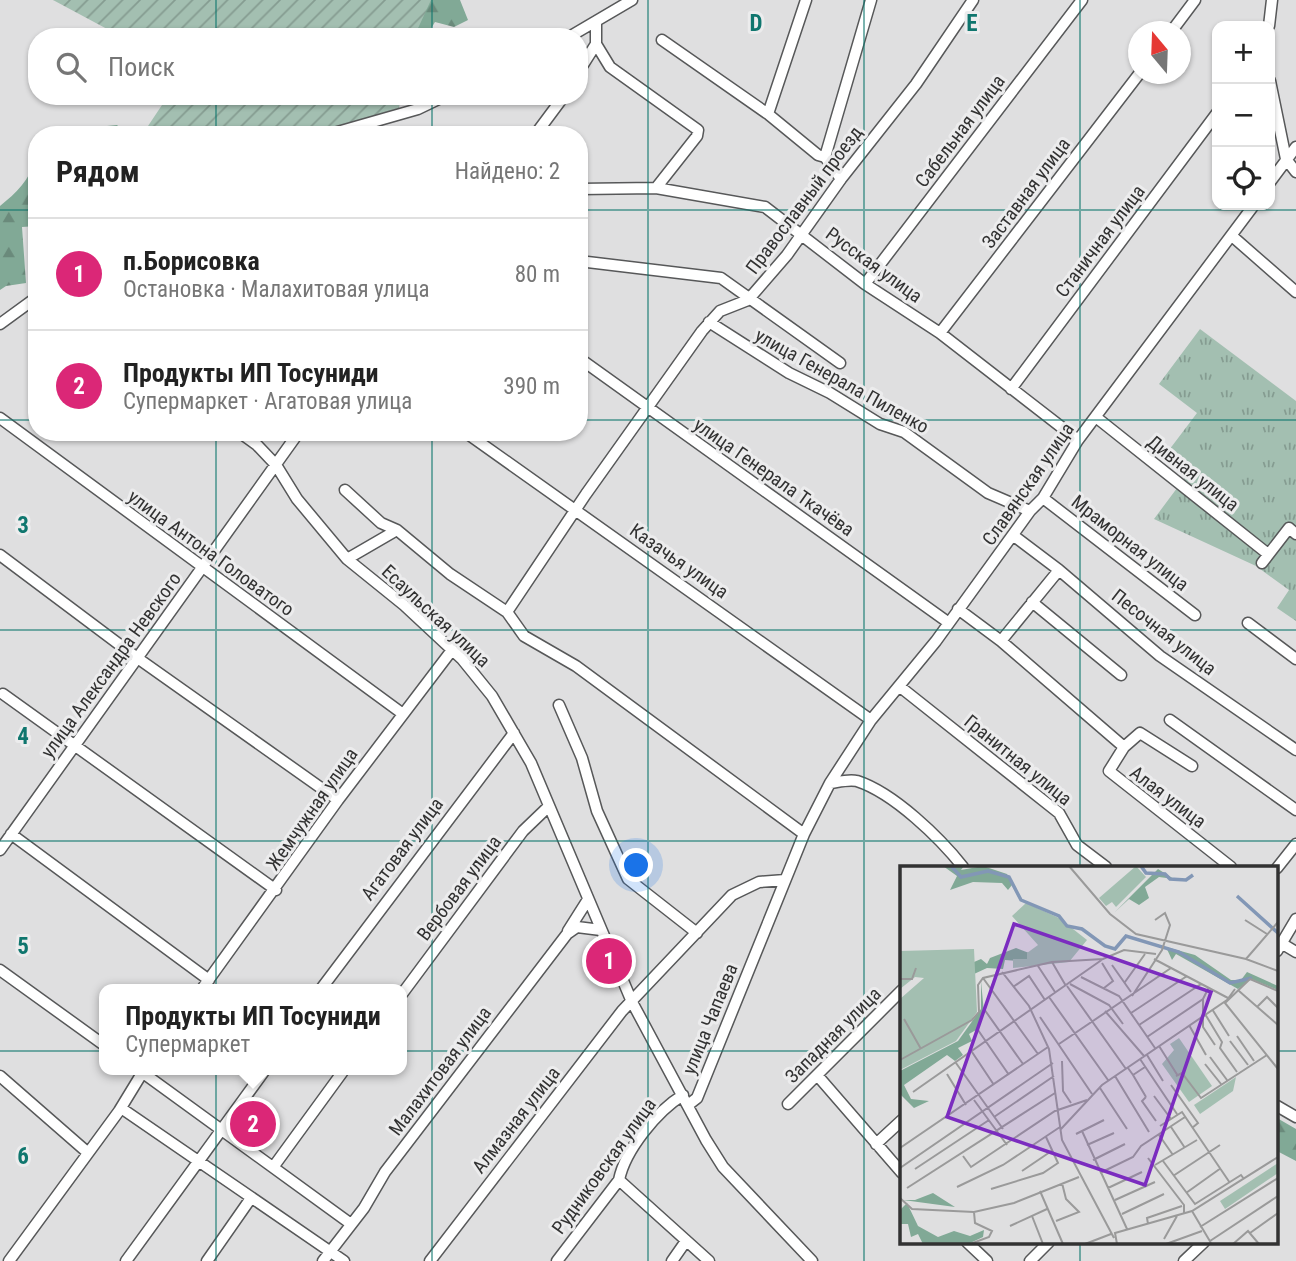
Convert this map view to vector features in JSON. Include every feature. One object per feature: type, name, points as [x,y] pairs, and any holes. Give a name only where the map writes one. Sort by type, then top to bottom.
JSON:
[{"type":"street","points":[[588,28],[632,0]]},
{"type":"street","points":[[768,114],[806,0]]},
{"type":"street","points":[[825,157],[871,0]]},
{"type":"street","name":"Православный проезд","points":[[507,612],[574,512],[709,322],[720,311],[748,300],[916,84],[973,0]]},
{"type":"street","name":"Сабельная улица","points":[[865,284],[1082,0]]},
{"type":"street","points":[[1179,21],[1195,0]]},
{"type":"street","points":[[1270,21],[1272,0]]},
{"type":"street","points":[[596,24],[596,44],[610,67],[698,130],[697,136],[656,188]]},
{"type":"street","points":[[662,40],[768,114],[818,155],[825,157],[841,179]]},
{"type":"street","points":[[588,57],[596,44]]},
{"type":"street","name":"Заставная улица","points":[[940,333],[1131,84]]},
{"type":"street","points":[[1271,84],[1286,159],[1296,171]]},
{"type":"street","points":[[358,126],[426,105]]},
{"type":"street","points":[[542,126],[557,105]]},
{"type":"street","name":"Станичная улица","points":[[1012,389],[1212,120]]},
{"type":"street","points":[[1275,175],[1296,147]]},
{"type":"street","name":"Русская улица","points":[[588,189],[656,188],[765,207],[865,284],[940,333],[1078,440]]},
{"type":"street","name":"Славянская улица","points":[[804,834],[830,783],[871,720],[1014,537],[1030,511],[1043,498],[1078,440],[1250,210]]},
{"type":"street","points":[[1232,236],[1296,292]]},
{"type":"street","name":"улица Генерала Пиленко","points":[[588,262],[721,278],[748,300],[840,363]]},
{"type":"street","points":[[0,324],[28,309]]},
{"type":"street","name":"улица Генерала Пиленко","points":[[709,322],[789,373],[830,393],[880,424],[904,432],[988,493],[1030,511]]},
{"type":"street","name":"улица Генерала Ткачёва","points":[[588,365],[949,622]]},
{"type":"street","name":"улица Антона Головатого","points":[[0,418],[28,439]]},
{"type":"street","name":"Дивная улица","points":[[1097,418],[1265,559],[1292,531]]},
{"type":"street","name":"улица Антона Головатого","points":[[31,441],[403,714]]},
{"type":"street","name":"Есаульская улица","points":[[251,441],[276,465],[297,499],[347,559],[452,650],[492,696],[531,763],[587,901],[632,1002],[686,1100]]},
{"type":"street","points":[[276,465],[293,441]]},
{"type":"street","name":"Казачья улица","points":[[477,441],[871,720]]},
{"type":"street","name":"улица Александра Невского","points":[[0,850],[276,465]]},
{"type":"street","name":"Есаульская улица","points":[[345,490],[381,523],[397,530],[450,575],[507,612],[524,636],[576,667],[804,834]]},
{"type":"street","name":"Мраморная улица","points":[[1043,498],[1195,615]]},
{"type":"street","points":[[347,559],[397,530]]},
{"type":"street","name":"Песочная улица","points":[[1014,537],[1059,570],[1160,656],[1296,750]]},
{"type":"street","points":[[0,555],[136,657],[338,800]]},
{"type":"street","points":[[1001,640],[1059,570]]},
{"type":"street","points":[[1032,602],[1121,675]]},
{"type":"street","points":[[958,610],[1001,640],[1125,747],[1135,736],[1144,734],[1192,766]]},
{"type":"street","points":[[1248,623],[1296,659]]},
{"type":"street","name":"Жемчужная улица","points":[[207,984],[338,800],[452,650]]},
{"type":"street","name":"Гранитная улица","points":[[899,686],[1059,813],[1077,845],[1105,866]]},
{"type":"street","points":[[3,694],[276,890]]},
{"type":"street","points":[[559,705],[582,758],[597,811],[628,879],[697,933]]},
{"type":"street","points":[[1170,720],[1296,810]]},
{"type":"street","name":"Агатовая улица","points":[[325,984],[514,733]]},
{"type":"street","name":"Алая улица","points":[[1125,747],[1110,766],[1111,776],[1230,866]]},
{"type":"street","points":[[830,783],[854,780],[877,790],[947,846],[962,866]]},
{"type":"street","name":"Вербовая улица","points":[[407,987],[523,831],[548,807]]},
{"type":"street","points":[[11,834],[205,984]]},
{"type":"street","name":"улица Чапаева","points":[[686,1100],[697,1098],[804,834]]},
{"type":"street","points":[[1278,867],[1296,844]]},
{"type":"street","name":"Алмазная улица","points":[[430,1261],[622,1011],[744,887],[785,880]]},
{"type":"street","name":"Малахитовая улица","points":[[327,1256],[385,1172],[567,934],[587,901]]},
{"type":"street","points":[[1296,919],[1279,947],[1296,952]]},
{"type":"street","points":[[567,934],[578,927],[601,930]]},
{"type":"street","points":[[0,970],[99,1041]]},
{"type":"street","name":"Западная улица","points":[[788,1104],[900,992]]},
{"type":"street","points":[[9,1261],[121,1108],[139,1075]]},
{"type":"street","points":[[146,1075],[351,1224]]},
{"type":"street","points":[[126,1261],[261,1075]]},
{"type":"street","points":[[274,1166],[340,1075]]},
{"type":"street","points":[[817,1075],[900,1171]]},
{"type":"street","points":[[0,1076],[87,1152]]},
{"type":"street","points":[[686,1100],[723,1167],[812,1261]]},
{"type":"street","name":"Рудниковская улица","points":[[557,1261],[619,1181],[622,1165],[660,1114],[686,1100]]},
{"type":"street","points":[[1278,1107],[1296,1117]]},
{"type":"street","points":[[121,1108],[200,1161],[327,1256],[344,1261]]},
{"type":"street","points":[[876,1144],[900,1122]]},
{"type":"street","points":[[619,1181],[709,1261]]},
{"type":"street","points":[[207,1261],[251,1198]]},
{"type":"street","points":[[672,1261],[686,1241]]},
{"type":"street","points":[[969,1244],[987,1261]]},
{"type":"street","points":[[1030,1261],[1047,1244]]},
{"type":"street","points":[[1184,1261],[1202,1244]]},
{"type":"green space","points":[[53,0],[431,0],[418,28],[105,28]]},
{"type":"green space","points":[[327,0],[460,0],[468,20],[454,27],[435,22],[431,28],[333,28]]},
{"type":"green space","points":[[162,105],[400,105],[399,108],[341,126],[148,126]]},
{"type":"green space","points":[[28,176],[28,227],[22,227],[26,283],[6,286],[0,290],[0,206],[22,186]]},
{"type":"green space","points":[[1200,329],[1296,401],[1296,621],[1277,608],[1289,590],[1256,566],[1154,519],[1186,476],[1163,458],[1197,413],[1159,384]]},
{"type":"green space","points":[[1278,1119],[1296,1129],[1296,1161],[1278,1152]]},
{"type":"place","name":"п.Борисовка","points":[[609,961]]},
{"type":"place","name":"Продукты ИП Тосуниди","points":[[253,1124]]}]
